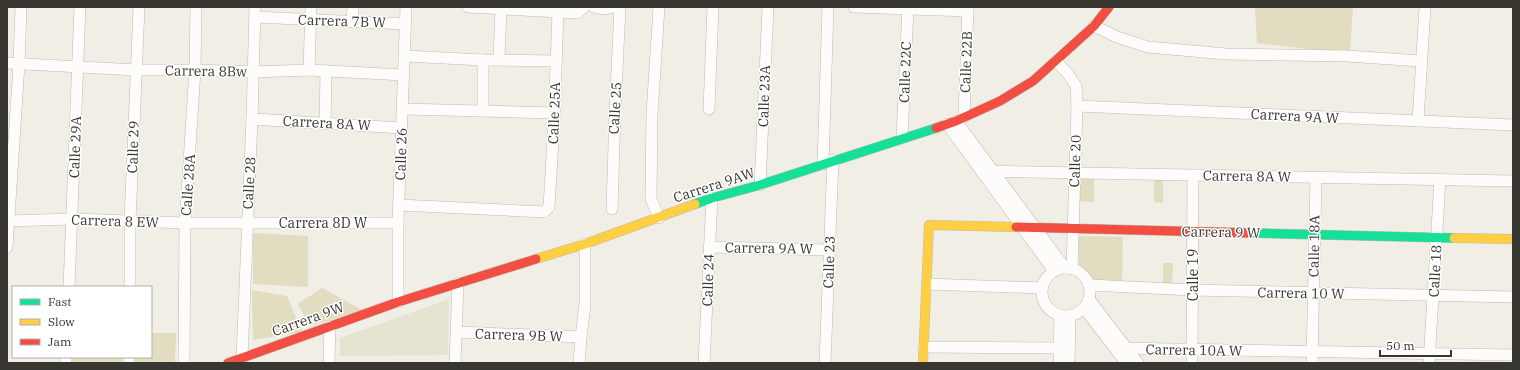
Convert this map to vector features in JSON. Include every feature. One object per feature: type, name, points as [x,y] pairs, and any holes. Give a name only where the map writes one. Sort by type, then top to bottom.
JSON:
[{"type":"main road","points":[[1056,61],[1094,26],[1109,7]]},
{"type":"main road","name":"Carrera 9AW","points":[[398,302],[585,244],[712,198],[760,185],[955,120],[1000,101],[1033,81],[1056,61]]},
{"type":"main road","name":"Carrera 9 W","points":[[927,284],[929,225],[1513,239]]},
{"type":"main road","points":[[923,363],[927,284]]},
{"type":"main road","name":"Carrera 9W","points":[[228,363],[398,302]]},
{"type":"street","points":[[7,247],[19,64],[21,7]]},
{"type":"street","name":"Calle 29A","points":[[69,286],[73,219],[80,7]]},
{"type":"street","name":"Calle 29","points":[[130,286],[130,221],[139,7]]},
{"type":"street","name":"Calle 28A","points":[[184,363],[185,222],[195,70],[196,7]]},
{"type":"street","points":[[309,70],[311,7]]},
{"type":"street","points":[[352,21],[353,7]]},
{"type":"street","name":"Calle 26","points":[[398,302],[398,224],[406,7]]},
{"type":"street","points":[[468,7],[577,13],[584,7]]},
{"type":"street","points":[[594,7],[605,9],[613,7]]},
{"type":"street","name":"Calle 25","points":[[612,209],[620,7]]},
{"type":"street","points":[[659,7],[652,114],[651,199],[659,218]]},
{"type":"street","points":[[709,109],[713,7]]},
{"type":"street","name":"Calle 23A","points":[[760,185],[768,7]]},
{"type":"street","name":"Calle 23","points":[[825,363],[829,250],[828,7]]},
{"type":"street","points":[[854,7],[968,9]]},
{"type":"street","points":[[1418,121],[1425,7]]},
{"type":"street","points":[[499,59],[501,8]]},
{"type":"street","name":"Calle 22C","points":[[902,137],[908,8]]},
{"type":"street","name":"Calle 22B","points":[[955,120],[968,9]]},
{"type":"street","name":"Carrera 7B W","points":[[255,12],[310,20],[405,24]]},
{"type":"street","name":"Calle 28","points":[[242,358],[255,12]]},
{"type":"street","name":"Calle 25A","points":[[399,205],[544,212],[549,207],[558,12]]},
{"type":"street","points":[[1094,26],[1118,37],[1148,47],[1226,54],[1347,56],[1422,61]]},
{"type":"street","points":[[405,56],[484,60],[499,59],[556,61]]},
{"type":"street","points":[[483,111],[484,60]]},
{"type":"street","name":"Calle 20","points":[[1056,61],[1068,74],[1076,86],[1077,106],[1073,228],[1063,269]]},
{"type":"street","name":"Carrera 8Bw","points":[[7,63],[136,70],[253,72],[309,70],[404,75]]},
{"type":"street","points":[[325,123],[326,71]]},
{"type":"street","name":"Carrera 9A W","points":[[1077,106],[1513,125]]},
{"type":"street","points":[[403,109],[554,113]]},
{"type":"street","name":"Carrera 8A W","points":[[252,119],[402,128]]},
{"type":"street","points":[[955,120],[981,171],[1022,227],[1063,269],[1080,272],[1089,285],[1087,303],[1078,313],[1065,316],[1052,312],[1042,297],[1042,288],[1046,278],[1063,269]]},
{"type":"street","points":[[955,120],[1035,227],[1063,269]]},
{"type":"street","name":"Carrera 8A W","points":[[981,171],[1513,181]]},
{"type":"street","name":"Calle 19","points":[[1192,363],[1193,175]]},
{"type":"street","name":"Calle 18A","points":[[1312,358],[1316,177]]},
{"type":"street","name":"Calle 18","points":[[1430,359],[1440,179]]},
{"type":"street","name":"Calle 24","points":[[704,363],[712,198]]},
{"type":"street","name":"Carrera 8 EW","points":[[8,221],[73,219],[247,223]]},
{"type":"street","name":"Carrera 8D W","points":[[247,223],[398,224]]},
{"type":"street","points":[[579,363],[585,304],[585,244]]},
{"type":"street","name":"Carrera 9A W","points":[[709,247],[829,250]]},
{"type":"street","points":[[455,363],[458,283]]},
{"type":"street","points":[[927,284],[1042,288]]},
{"type":"street","name":"Carrera 10 W","points":[[1089,285],[1193,290],[1513,298]]},
{"type":"street","points":[[1087,303],[1126,363]]},
{"type":"street","points":[[1087,303],[1138,363]]},
{"type":"street","points":[[1059,363],[1059,348],[1065,316]]},
{"type":"street","points":[[1065,316],[1069,363]]},
{"type":"street","points":[[330,326],[330,363]]},
{"type":"street","name":"Carrera 9B W","points":[[456,332],[581,337]]},
{"type":"street","points":[[924,347],[1059,348]]},
{"type":"street","name":"Carrera 10A W","points":[[1115,348],[1192,350],[1312,358],[1430,359],[1513,355]]},
{"type":"shaded area","points":[[1255,7],[1353,7],[1350,54],[1257,43]]},
{"type":"shaded area","points":[[1094,177],[1094,202],[1078,201],[1077,178]]},
{"type":"shaded area","points":[[1154,180],[1163,180],[1163,203],[1154,202]]},
{"type":"shaded area","points":[[253,233],[308,236],[308,287],[253,284]]},
{"type":"shaded area","points":[[1079,236],[1123,237],[1122,285],[1095,284],[1089,274],[1079,266]]},
{"type":"shaded area","points":[[1163,263],[1173,263],[1172,288],[1163,287]]},
{"type":"shaded area","points":[[322,288],[362,310],[310,326],[298,304]]},
{"type":"shaded area","points":[[252,290],[287,296],[304,336],[296,333],[253,340]]},
{"type":"shaded area","points":[[449,299],[448,355],[340,356],[340,338]]},
{"type":"shaded area","points":[[152,333],[176,333],[175,363],[132,363],[133,358],[152,358]]},
{"type":"shaded area","points":[[72,358],[122,358],[122,363],[72,363]]},
{"type":"traffic: fast","points":[[695,204],[760,185],[936,128]]},
{"type":"traffic: fast","points":[[1253,233],[1454,238]]},
{"type":"traffic: slow","points":[[536,259],[585,244],[695,204]]},
{"type":"traffic: slow","points":[[923,363],[929,225],[1016,227]]},
{"type":"traffic: slow","points":[[1454,238],[1513,239]]},
{"type":"traffic: jam","points":[[936,128],[956,121],[1000,101],[1033,81],[1094,26],[1109,7]]},
{"type":"traffic: jam","points":[[1016,227],[1253,233]]},
{"type":"traffic: jam","points":[[228,363],[398,302],[536,259]]}]
